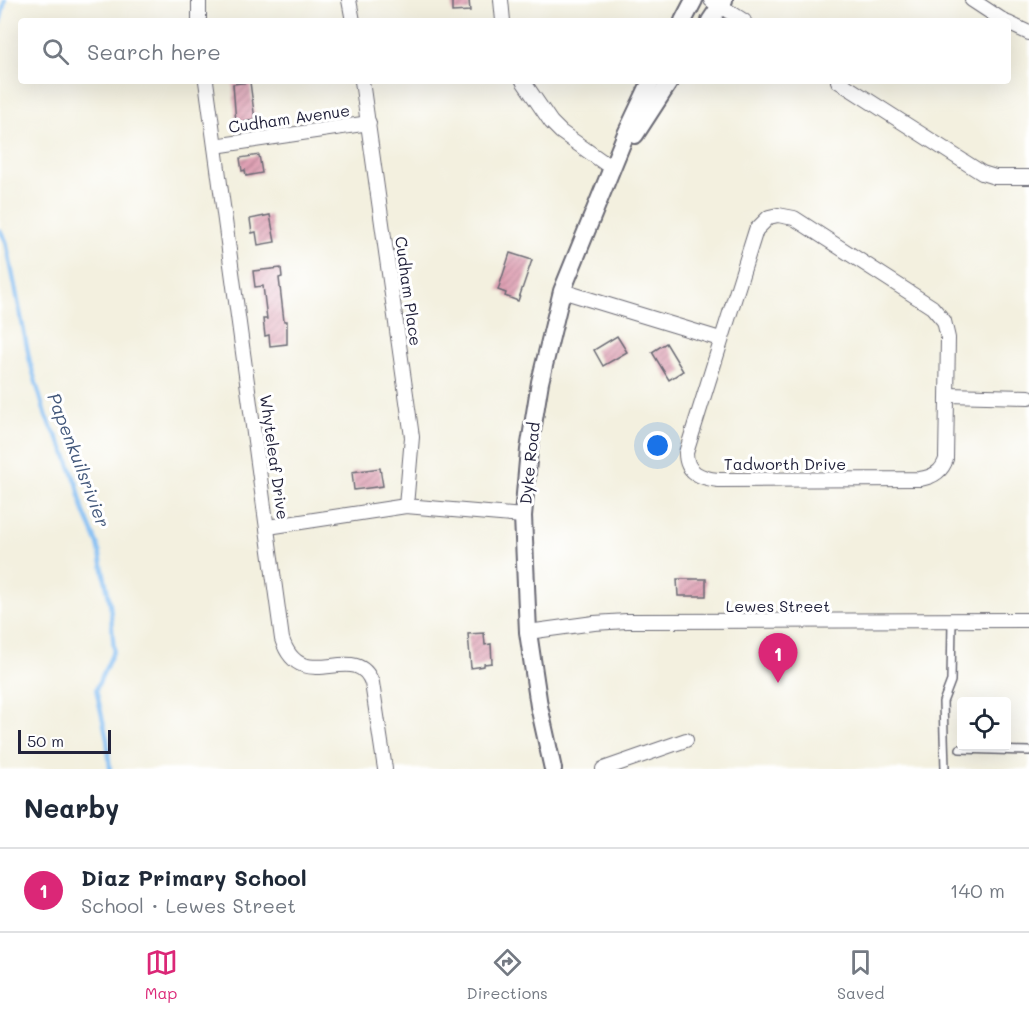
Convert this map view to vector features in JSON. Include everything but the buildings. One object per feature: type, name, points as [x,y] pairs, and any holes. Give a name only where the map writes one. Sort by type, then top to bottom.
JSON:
[{"type":"street","points":[[199,0],[199,18]]},
{"type":"street","points":[[349,0],[352,18]]},
{"type":"street","points":[[501,0],[503,18]]},
{"type":"street","points":[[685,18],[694,0]]},
{"type":"street","points":[[972,0],[1000,18]]},
{"type":"street","points":[[711,18],[719,2],[740,18]]},
{"type":"street","points":[[1011,24],[1029,33]]},
{"type":"street","name":"Whyteleaf Drive","points":[[206,84],[282,639],[292,658],[306,666],[357,665],[366,672],[372,683],[385,769]]},
{"type":"street","name":"Cudham Place","points":[[362,84],[412,437],[406,506]]},
{"type":"street","points":[[525,84],[551,122],[561,132],[613,169]]},
{"type":"street","name":"Dyke Road","points":[[553,769],[539,706],[528,632],[523,516],[529,450],[540,382],[562,291],[625,136],[650,84]]},
{"type":"street","name":"Dyke Road","points":[[613,169],[668,84]]},
{"type":"street","points":[[843,84],[982,173],[995,177],[1029,177]]},
{"type":"street","name":"Cudham Avenue","points":[[215,146],[369,123]]},
{"type":"street","name":"Tadworth Drive","points":[[788,216],[940,314],[948,338],[948,395],[946,459],[941,469],[929,478],[706,479],[692,472],[688,467],[686,453],[720,339],[756,230],[769,217],[788,216]]},
{"type":"street","points":[[562,291],[720,339]]},
{"type":"street","points":[[948,395],[1029,397]]},
{"type":"street","points":[[268,527],[406,506],[523,516]]},
{"type":"street","name":"Lewes Street","points":[[528,632],[627,621],[1029,620]]},
{"type":"street","points":[[603,769],[686,740]]},
{"type":"lane","points":[[945,769],[943,702],[951,681],[952,621]]},
{"type":"lane","points":[[1011,750],[1029,751]]},
{"type":"waterway","name":"Papenkuilsrivier","points":[[0,24],[5,0]]},
{"type":"waterway","name":"Papenkuilsrivier","points":[[0,230],[6,241],[30,362],[46,417],[64,450],[77,484],[83,509],[98,545],[110,603],[114,650],[96,689],[107,739],[110,769]]},
{"type":"place","name":"Diaz Primary School","points":[[778,683]]}]
